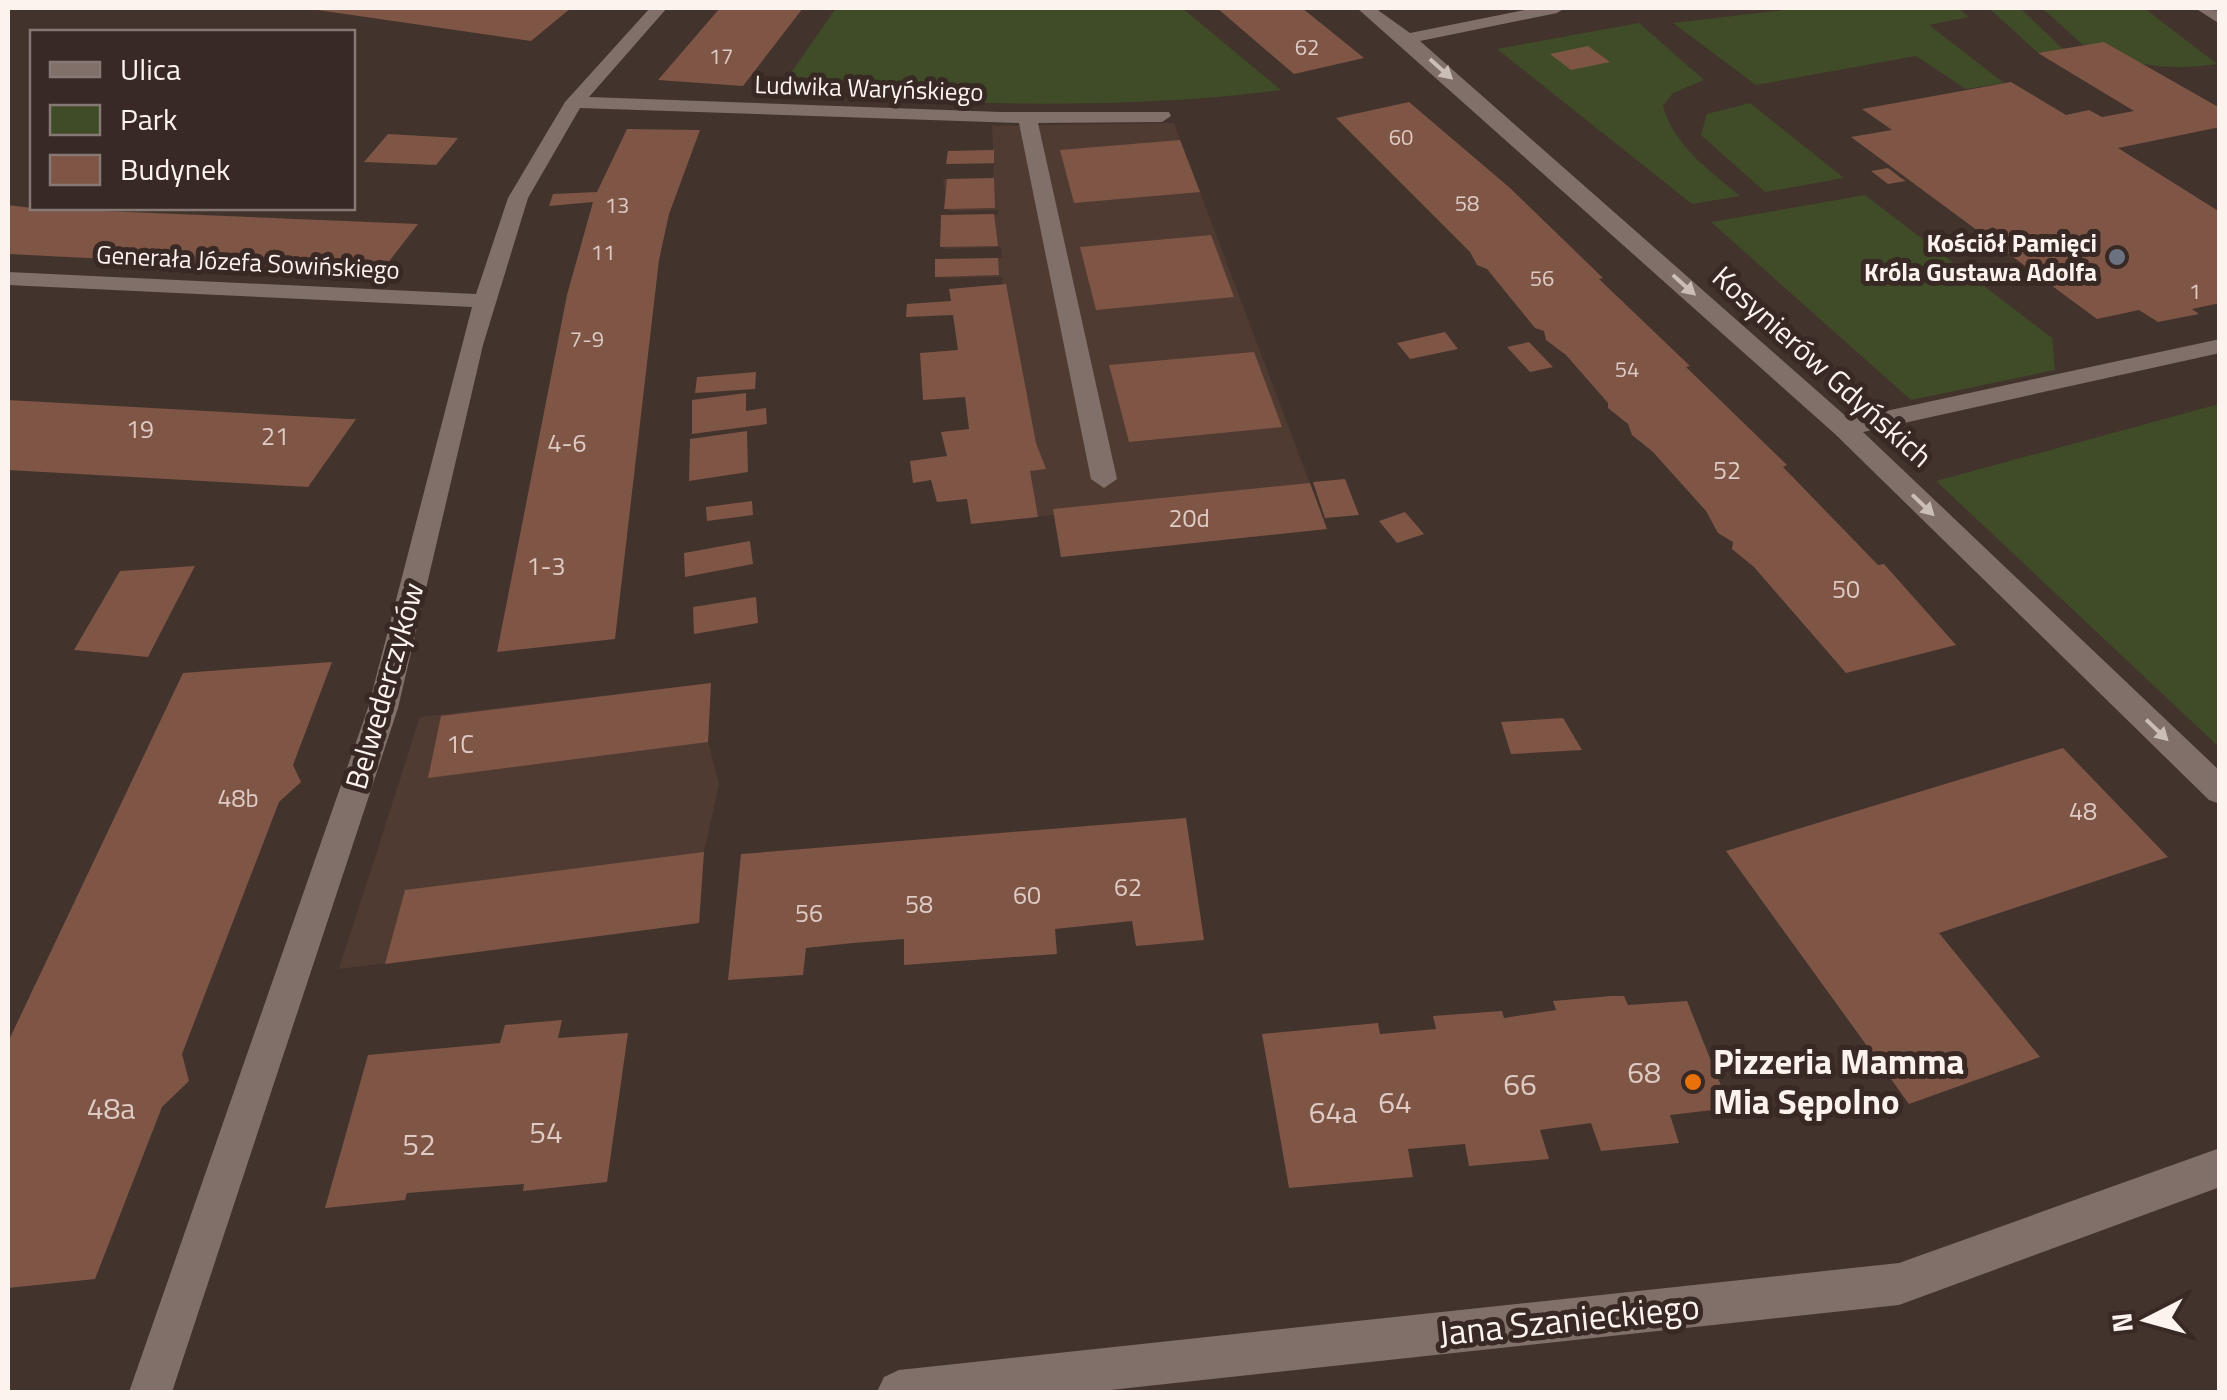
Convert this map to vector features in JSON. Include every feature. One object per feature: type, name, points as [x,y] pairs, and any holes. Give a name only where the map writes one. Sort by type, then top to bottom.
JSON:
[{"type":"street","name":"Belwederczyków","points":[[150,1392],[383,708],[485,300],[518,198],[574,102],[659,8]]},
{"type":"street","name":"Kosynierów Gdyńskich","points":[[1366,8],[1408,39],[1844,428],[2220,791]]},
{"type":"street","points":[[1408,39],[1557,8]]},
{"type":"street","points":[[2203,8],[2220,19]]},
{"type":"street","name":"Ludwika Waryńskiego","points":[[574,102],[1026,118],[1162,116]]},
{"type":"street","points":[[1026,118],[1104,478]]},
{"type":"street","name":"Generała Józefa Sowińskiego","points":[[8,278],[485,300]]},
{"type":"street","points":[[1844,428],[2220,346]]},
{"type":"street","name":"Jana Szanieckiego","points":[[899,1392],[1899,1284],[2220,1166]]},
{"type":"shaded area","points":[[1174,123],[1327,529],[1061,557],[1054,515],[971,524],[965,478],[1003,277],[939,278],[939,260],[1002,258],[1001,247],[943,249],[946,217],[998,215],[999,210],[948,211],[943,179],[993,178],[994,164],[946,164],[948,151],[993,150],[992,126]]},
{"type":"shaded area","points":[[711,683],[708,742],[719,784],[704,852],[699,923],[339,969],[420,717]]},
{"type":"green space","points":[[836,8],[1182,8],[1281,90],[1091,103],[774,97]]},
{"type":"green space","points":[[1801,8],[1958,8],[1969,17],[1929,25],[2004,83],[1966,89],[1916,56],[1756,85],[1673,23]]},
{"type":"green space","points":[[1989,8],[2020,8],[2063,49],[2038,53]]},
{"type":"green space","points":[[2042,8],[2144,8],[2217,64],[2170,67],[2134,62],[2110,47],[2083,45]]},
{"type":"green space","points":[[1639,23],[1704,80],[1673,93],[1663,106],[1684,145],[1740,196],[1692,204],[1497,49]]},
{"type":"green space","points":[[1750,103],[1844,178],[1765,192],[1701,135],[1707,114]]},
{"type":"green space","points":[[1865,195],[2052,338],[2055,370],[1911,400],[1711,222]]},
{"type":"green space","points":[[2220,404],[2219,747],[1936,481]]},
{"type":"building","points":[[304,8],[571,8],[531,41]]},
{"type":"building","points":[[720,8],[803,8],[743,86],[658,80]]},
{"type":"building","points":[[1217,8],[1302,8],[1364,58],[1294,74]]},
{"type":"building","name":"Kościół Pamięci Króla Gustawa Adolfa","points":[[2104,42],[2220,108],[2220,127],[2118,148],[2220,212],[2220,303],[2192,309],[2199,314],[2158,322],[2139,310],[2097,319],[1851,137],[1892,130],[1862,109],[2011,82],[2066,115],[2089,110],[2102,117],[2134,111],[2038,53]]},
{"type":"building","points":[[1588,46],[1610,62],[1571,70],[1550,54]]},
{"type":"building","points":[[1409,102],[1510,188],[1603,278],[1599,279],[1787,465],[1783,467],[1878,565],[1884,564],[1956,645],[1846,673],[1754,567],[1732,549],[1733,542],[1718,533],[1706,511],[1653,452],[1632,435],[1628,424],[1608,408],[1608,403],[1566,355],[1546,340],[1544,331],[1535,328],[1487,269],[1477,265],[1470,252],[1336,118]]},
{"type":"building","points":[[627,129],[700,130],[669,214],[659,260],[615,639],[497,652],[567,295],[593,202],[549,206],[553,194],[597,192]]},
{"type":"building","points":[[388,134],[458,138],[436,165],[364,162]]},
{"type":"building","points":[[1180,140],[1200,192],[1074,203],[1060,150]]},
{"type":"building","points":[[994,150],[994,163],[946,164],[948,151]]},
{"type":"building","points":[[1888,168],[1906,181],[1888,184],[1871,171]]},
{"type":"building","points":[[994,178],[995,208],[944,209],[947,179]]},
{"type":"building","points":[[8,205],[30,210],[418,224],[380,273],[8,254]]},
{"type":"building","points":[[994,214],[998,246],[940,247],[941,215]]},
{"type":"building","points":[[1211,235],[1234,297],[1096,310],[1080,247]]},
{"type":"building","points":[[998,258],[999,275],[935,277],[935,259]]},
{"type":"building","points":[[1006,284],[1036,443],[1046,469],[1030,471],[1038,517],[971,524],[967,499],[937,502],[931,480],[913,483],[910,461],[947,456],[941,432],[969,429],[965,397],[923,400],[920,353],[958,350],[953,315],[906,317],[907,304],[951,301],[949,289]]},
{"type":"building","points":[[1445,332],[1458,349],[1410,359],[1397,343]]},
{"type":"building","points":[[1529,342],[1553,367],[1530,372],[1507,347]]},
{"type":"building","points":[[1254,352],[1282,427],[1129,442],[1109,365]]},
{"type":"building","points":[[756,372],[755,389],[695,393],[697,377]]},
{"type":"building","points":[[746,393],[746,411],[766,408],[767,424],[692,434],[692,400]]},
{"type":"building","points":[[8,400],[356,419],[308,487],[8,470]]},
{"type":"building","points":[[747,431],[748,472],[689,481],[690,439]]},
{"type":"building","points":[[1345,479],[1359,515],[1325,518],[1313,482]]},
{"type":"building","points":[[1310,483],[1327,529],[1061,557],[1053,509]]},
{"type":"building","points":[[752,501],[753,515],[707,521],[706,507]]},
{"type":"building","points":[[1405,512],[1424,534],[1397,543],[1379,521]]},
{"type":"building","points":[[750,541],[753,564],[685,577],[684,553]]},
{"type":"building","points":[[195,566],[148,657],[74,650],[120,571]]},
{"type":"building","points":[[756,597],[758,623],[694,634],[693,607]]},
{"type":"building","points":[[332,662],[293,765],[301,782],[279,802],[182,1054],[189,1081],[162,1107],[95,1279],[8,1288],[8,1042],[183,673]]},
{"type":"building","points":[[711,683],[708,742],[428,778],[441,716]]},
{"type":"building","points":[[1563,718],[1582,750],[1511,754],[1501,722]]},
{"type":"building","points":[[2063,748],[2168,857],[1939,933],[2040,1057],[1909,1104],[1726,851]]},
{"type":"building","points":[[1186,818],[1204,940],[1136,946],[1132,921],[1055,929],[1057,954],[904,965],[904,939],[853,943],[806,948],[803,975],[728,980],[741,854]]},
{"type":"building","points":[[704,852],[699,923],[385,964],[405,890]]},
{"type":"building","points":[[1624,996],[1628,1005],[1687,1001],[1730,1108],[1670,1115],[1679,1143],[1601,1151],[1591,1123],[1540,1130],[1549,1159],[1469,1166],[1465,1144],[1408,1149],[1413,1177],[1289,1188],[1262,1034],[1378,1023],[1380,1034],[1436,1029],[1433,1016],[1502,1011],[1504,1018],[1556,1010],[1553,1001]]},
{"type":"building","points":[[562,1020],[558,1038],[628,1033],[607,1182],[523,1191],[524,1184],[407,1193],[405,1200],[325,1208],[368,1055],[500,1043],[505,1025]]},
{"type":"place","name":"Kościół Pamięci Króla Gustawa Adolfa","points":[[2117,257]]},
{"type":"place","name":"Pizzeria Mamma Mia Sępolno","points":[[1693,1082]]}]
